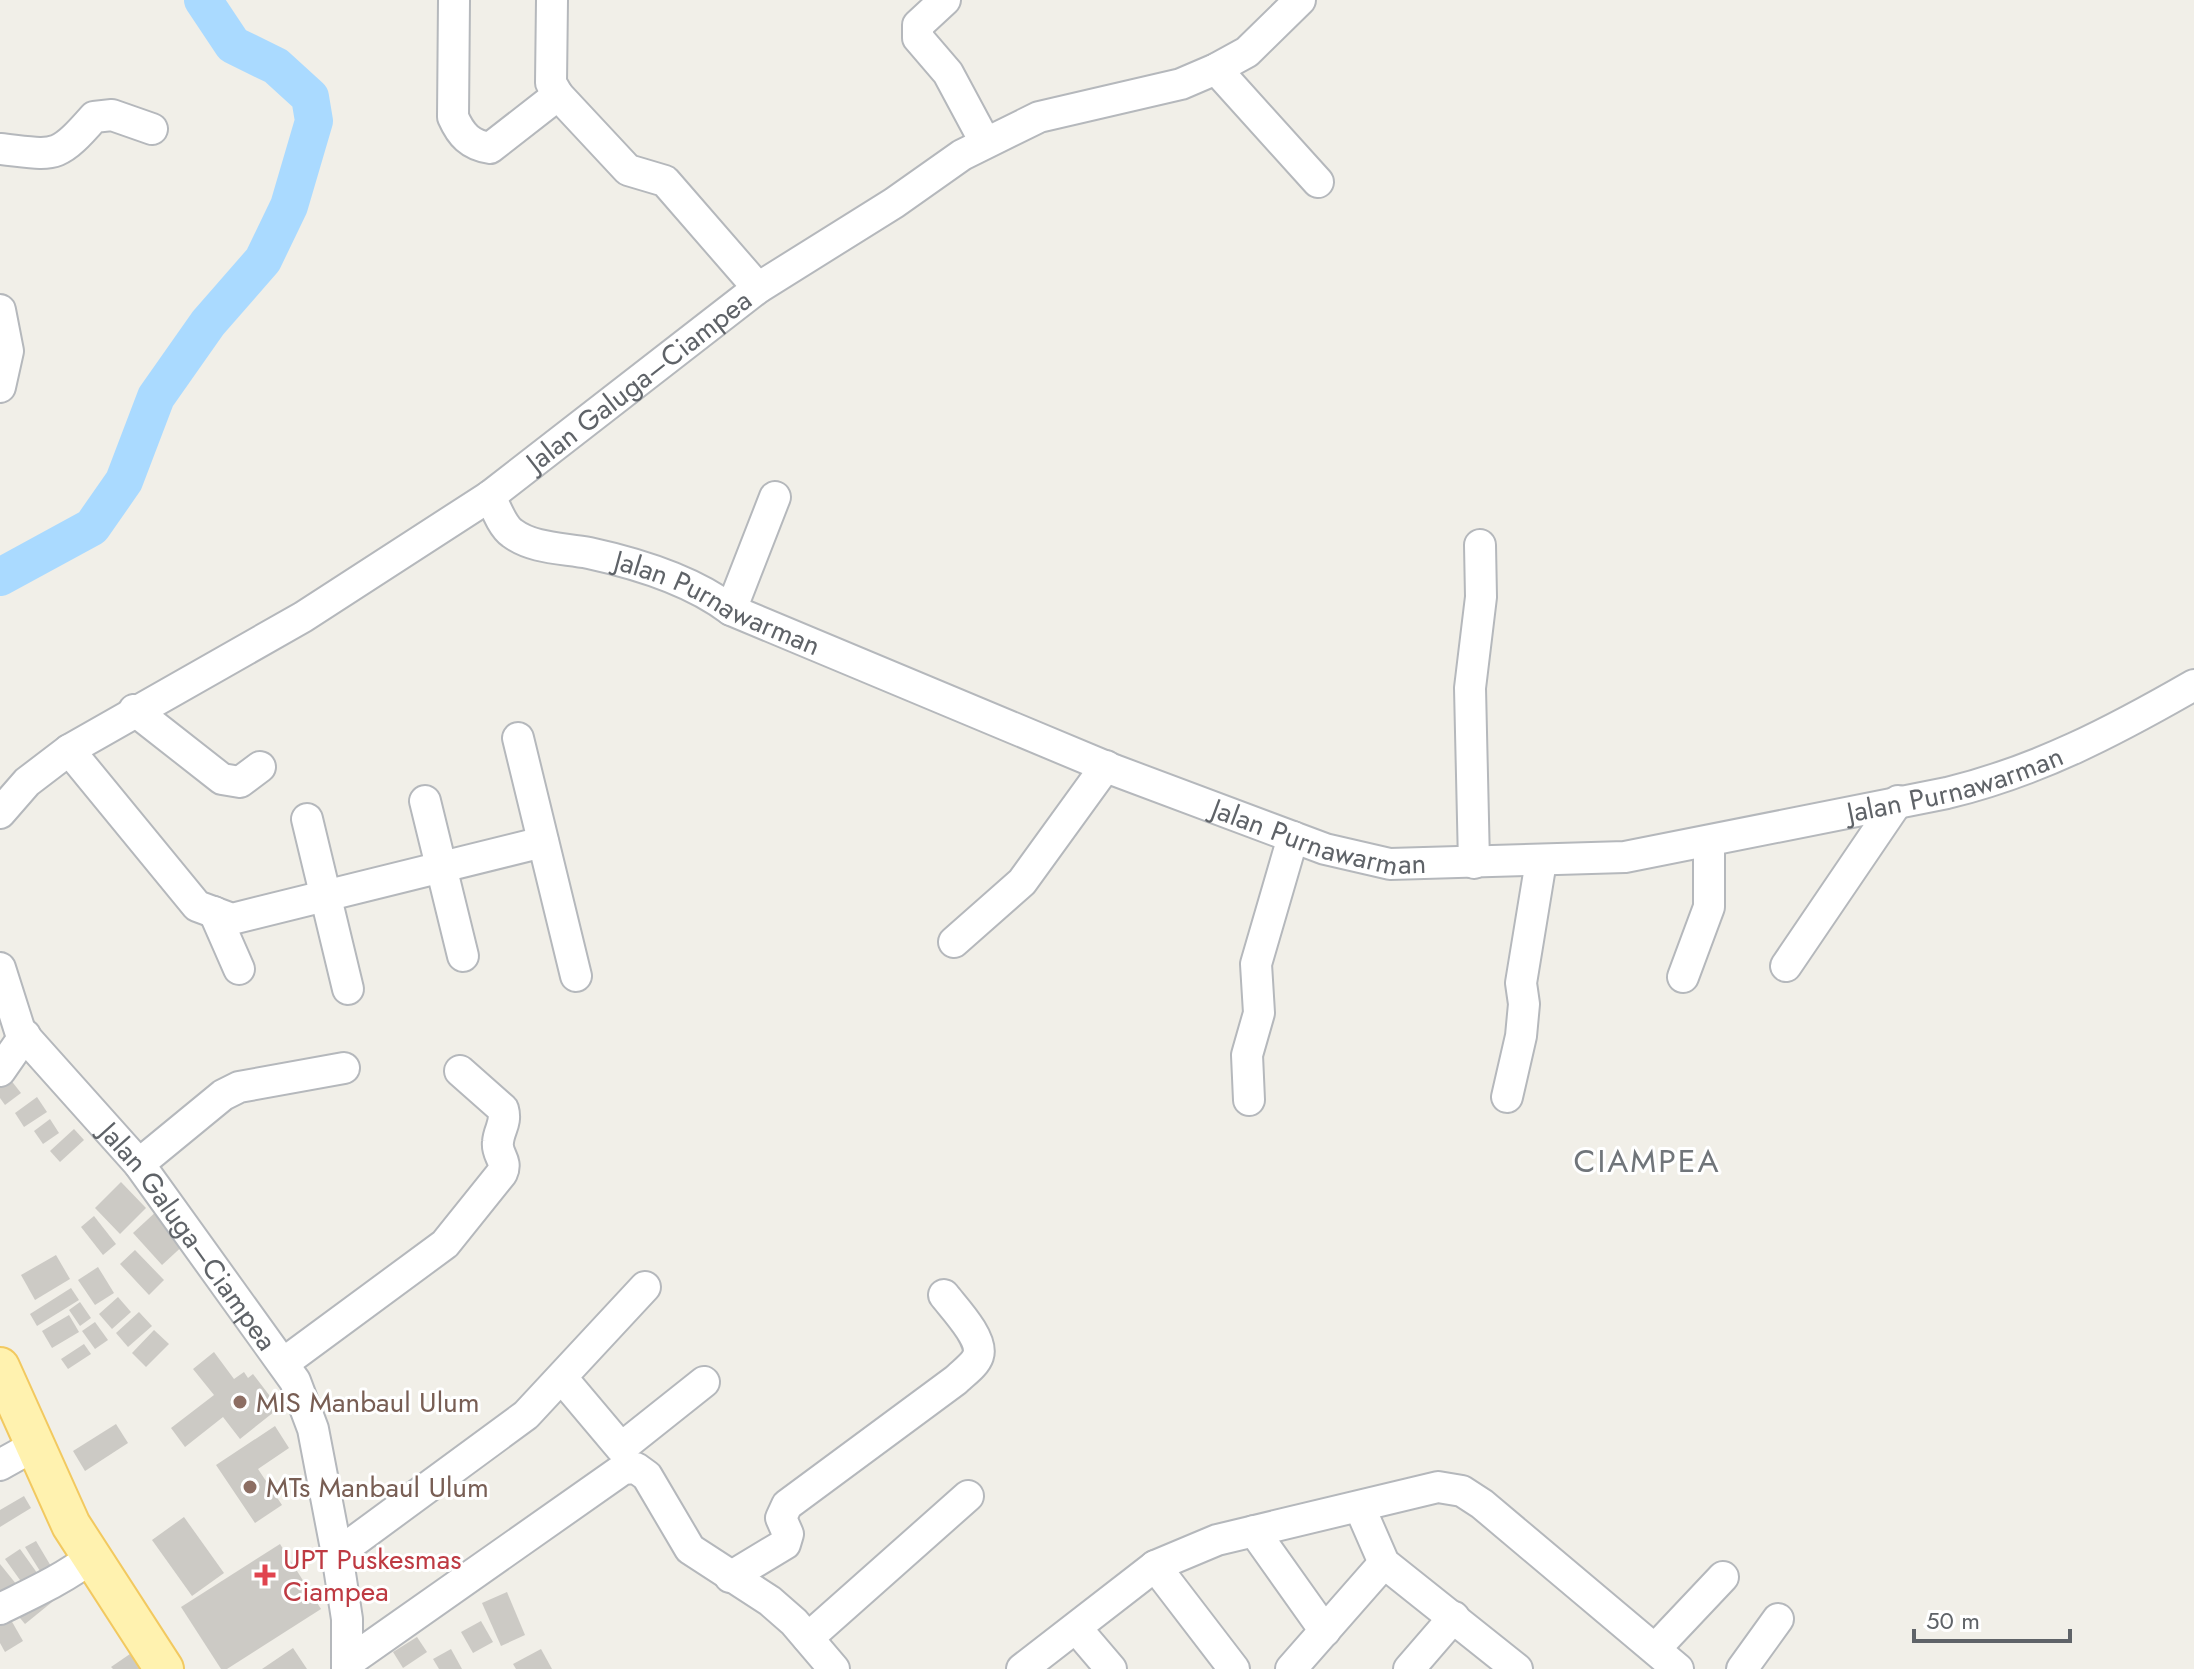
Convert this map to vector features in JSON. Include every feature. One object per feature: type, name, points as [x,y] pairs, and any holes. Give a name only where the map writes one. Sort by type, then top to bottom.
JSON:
[{"type":"main road","points":[[0,1367],[71,1525],[164,1669]]},
{"type":"street","points":[[454,0],[453,117],[460,134],[478,147],[490,148],[558,95]]},
{"type":"street","points":[[552,0],[551,83],[558,95],[628,170],[665,181],[758,288]]},
{"type":"street","points":[[945,0],[918,25],[918,38],[948,73],[985,142]]},
{"type":"street","name":"Jalan Galuga–Ciampea","points":[[0,813],[27,782],[69,750],[134,710],[303,617],[490,496],[758,288],[985,142],[1039,117],[1127,94],[1181,84],[1216,69],[1247,52],[1300,0]]},
{"type":"street","points":[[1216,69],[1318,182]]},
{"type":"street","points":[[0,149],[52,154],[67,148],[94,117],[112,115],[152,129]]},
{"type":"street","points":[[0,310],[8,351],[7,369],[0,387]]},
{"type":"street","name":"Jalan Purnawarman","points":[[490,496],[510,532],[542,546],[587,553],[655,574],[717,599],[731,610],[1106,766],[1336,852],[1390,864],[1625,857],[1992,782],[2037,767],[2104,736],[2194,685]]},
{"type":"street","points":[[731,610],[775,497]]},
{"type":"street","points":[[1474,863],[1470,688],[1481,597],[1480,545]]},
{"type":"street","points":[[134,710],[222,779],[240,782],[260,767]]},
{"type":"street","points":[[518,738],[576,976]]},
{"type":"street","points":[[69,750],[197,906],[232,919],[543,842]]},
{"type":"street","points":[[954,942],[1022,882],[1106,766]]},
{"type":"street","points":[[425,801],[463,956]]},
{"type":"street","points":[[1786,966],[1898,801]]},
{"type":"street","points":[[307,819],[348,989]]},
{"type":"street","points":[[1249,1100],[1247,1062],[1259,1013],[1256,964],[1293,837]]},
{"type":"street","points":[[1683,977],[1709,907],[1709,841]]},
{"type":"street","points":[[1507,1097],[1521,1036],[1524,1004],[1521,983],[1541,861]]},
{"type":"street","points":[[214,912],[239,969]]},
{"type":"street","name":"Jalan Galuga–Ciampea","points":[[0,968],[15,1028],[139,1164],[285,1362],[313,1429],[347,1619],[347,1666]]},
{"type":"street","points":[[0,1071],[15,1028]]},
{"type":"street","points":[[139,1164],[223,1095],[239,1087],[344,1068]]},
{"type":"street","points":[[285,1362],[445,1244],[502,1173],[505,1164],[498,1140],[505,1118],[503,1109],[460,1071]]},
{"type":"street","points":[[337,1554],[526,1415],[645,1287]]},
{"type":"street","points":[[730,1577],[785,1544],[788,1534],[781,1518],[787,1505],[956,1380],[977,1360],[979,1348],[973,1335],[944,1295]]},
{"type":"street","points":[[562,1378],[620,1448],[704,1382]]},
{"type":"street","points":[[0,1465],[34,1446]]},
{"type":"street","points":[[347,1666],[623,1469],[636,1468],[647,1476],[690,1549],[770,1601],[834,1669]]},
{"type":"street","points":[[1022,1669],[1155,1566],[1217,1540],[1438,1487],[1462,1491],[1678,1669]]},
{"type":"street","points":[[808,1638],[968,1496]]},
{"type":"street","points":[[1360,1508],[1384,1563],[1517,1669]]},
{"type":"street","points":[[1254,1531],[1325,1631]]},
{"type":"street","points":[[0,1609],[16,1604],[45,1585],[57,1583],[92,1557]]},
{"type":"street","points":[[1291,1669],[1384,1563]]},
{"type":"street","points":[[1155,1566],[1234,1669]]},
{"type":"street","points":[[1655,1649],[1723,1577]]},
{"type":"street","points":[[1409,1669],[1454,1617]]},
{"type":"street","points":[[1742,1669],[1778,1619]]},
{"type":"street","points":[[1076,1628],[1111,1669]]},
{"type":"building","points":[[6,1074],[21,1093],[5,1105],[0,1098],[0,1078]]},
{"type":"building","points":[[37,1097],[47,1112],[24,1127],[15,1113]]},
{"type":"building","points":[[50,1119],[59,1133],[43,1144],[34,1131]]},
{"type":"building","points":[[74,1129],[84,1140],[60,1162],[50,1151]]},
{"type":"building","points":[[121,1182],[146,1208],[120,1234],[95,1208]]},
{"type":"building","points":[[159,1209],[188,1241],[162,1265],[133,1233]]},
{"type":"building","points":[[94,1216],[116,1244],[103,1255],[81,1227]]},
{"type":"building","points":[[135,1250],[164,1280],[149,1295],[120,1264]]},
{"type":"building","points":[[56,1255],[70,1279],[35,1300],[21,1275]]},
{"type":"building","points":[[98,1267],[114,1293],[95,1305],[78,1280]]},
{"type":"building","points":[[71,1288],[79,1300],[37,1326],[30,1314]]},
{"type":"building","points":[[118,1297],[131,1312],[112,1329],[99,1314]]},
{"type":"building","points":[[80,1302],[91,1318],[80,1326],[69,1310]]},
{"type":"building","points":[[139,1312],[152,1326],[128,1347],[116,1333]]},
{"type":"building","points":[[69,1315],[79,1332],[52,1348],[42,1331]]},
{"type":"building","points":[[95,1322],[108,1340],[95,1349],[82,1331]]},
{"type":"building","points":[[154,1330],[169,1344],[146,1367],[132,1353]]},
{"type":"building","points":[[84,1344],[91,1354],[68,1369],[61,1359]]},
{"type":"building","name":"MIS Manbaul Ulum","points":[[214,1352],[234,1379],[244,1372],[248,1378],[253,1374],[279,1408],[240,1439],[223,1417],[185,1447],[171,1428],[214,1395],[193,1369]]},
{"type":"building","points":[[116,1424],[128,1443],[85,1471],[73,1451]]},
{"type":"building","name":"MTs Manbaul Ulum","points":[[275,1426],[289,1448],[258,1469],[282,1505],[255,1523],[216,1465]]},
{"type":"building","points":[[24,1496],[31,1508],[0,1527],[0,1510]]},
{"type":"building","points":[[184,1517],[224,1573],[192,1596],[152,1540]]},
{"type":"building","points":[[36,1541],[55,1573],[45,1579],[25,1547]]},
{"type":"building","name":"UPT Puskesmas Ciampea","points":[[280,1544],[321,1609],[227,1669],[221,1669],[181,1607]]},
{"type":"building","points":[[20,1549],[40,1577],[25,1587],[5,1559]]},
{"type":"building","points":[[0,1564],[21,1590],[7,1601],[0,1591]]},
{"type":"building","points":[[46,1586],[57,1598],[25,1624],[15,1612]]},
{"type":"building","points":[[507,1592],[525,1635],[501,1646],[482,1603]]},
{"type":"building","points":[[11,1620],[23,1641],[5,1652],[0,1643],[0,1626]]},
{"type":"building","points":[[481,1621],[493,1642],[473,1653],[461,1632]]},
{"type":"building","points":[[417,1637],[427,1652],[403,1668],[393,1652]]},
{"type":"building","points":[[293,1648],[307,1669],[262,1669]]},
{"type":"building","points":[[451,1649],[462,1669],[439,1669],[433,1659]]},
{"type":"building","points":[[541,1649],[552,1669],[516,1669],[513,1664]]},
{"type":"building","points":[[130,1654],[140,1669],[111,1667]]},
{"type":"waterway","points":[[0,577],[92,527],[124,481],[156,397],[208,323],[263,260],[289,206],[314,121],[310,97],[276,66],[233,45],[203,0]]},
{"type":"place","name":"MIS Manbaul Ulum","points":[[240,1402]]},
{"type":"place","name":"MTs Manbaul Ulum","points":[[250,1487]]},
{"type":"place","name":"UPT Puskesmas Ciampea","points":[[265,1575]]},
{"type":"district","name":"CIAMPEA","points":[[1647,1161]]}]
